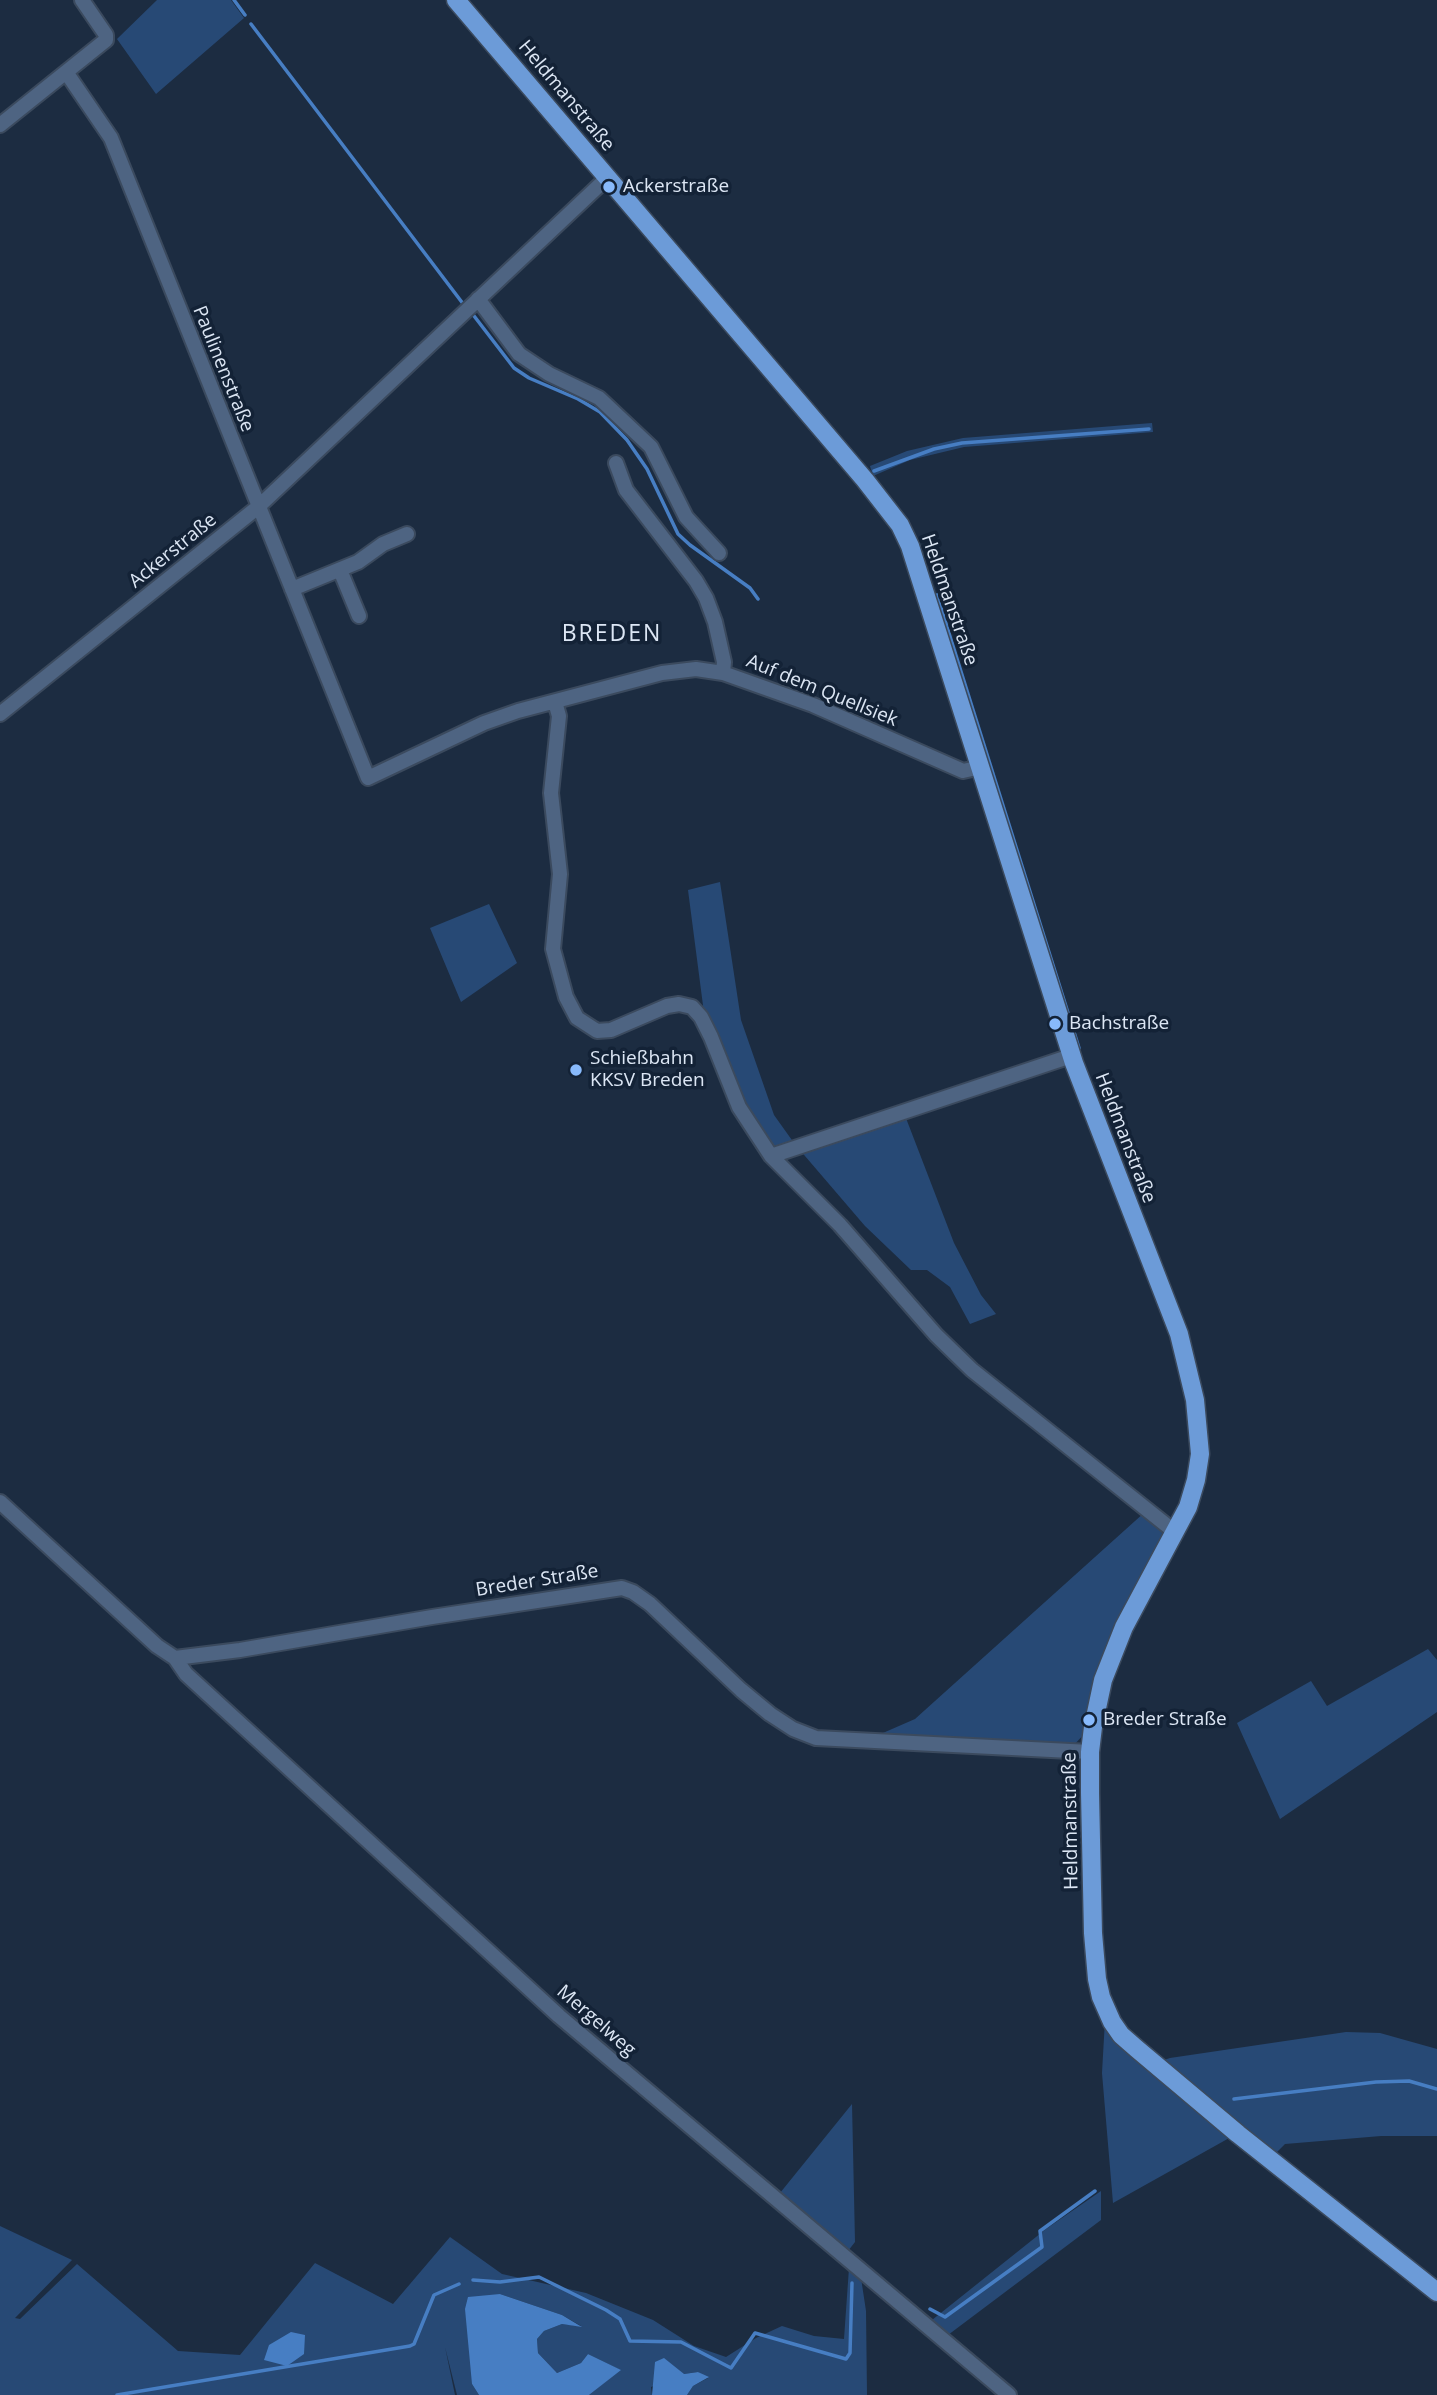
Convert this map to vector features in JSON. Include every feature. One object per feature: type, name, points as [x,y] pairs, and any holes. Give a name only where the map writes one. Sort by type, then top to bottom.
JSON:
[{"type":"main road","name":"Heldmanstraße","points":[[456,0],[865,480],[900,525],[911,546],[1071,1056],[1167,1300],[1189,1366],[1195,1400],[1200,1454],[1188,1507],[1124,1627],[1107,1670],[1093,1727],[1090,1752],[1093,1933],[1101,1997],[1121,2035],[1238,2134],[1437,2292]]},
{"type":"street","points":[[0,125],[106,40],[106,35],[82,0]]},
{"type":"street","name":"Paulinenstraße","points":[[66,72],[111,138],[368,778]]},
{"type":"street","name":"Ackerstraße","points":[[0,714],[258,507],[607,178]]},
{"type":"street","points":[[478,299],[519,354],[549,374],[598,398],[651,447],[686,517],[719,553]]},
{"type":"street","points":[[616,463],[626,490],[706,598],[715,622],[724,662],[723,673]]},
{"type":"street","points":[[292,589],[358,562],[383,544],[407,534]]},
{"type":"street","points":[[340,570],[359,617]]},
{"type":"street","name":"Auf dem Quellsiek","points":[[368,778],[484,723],[517,711],[669,671],[696,669],[723,673],[813,705],[963,771],[981,767]]},
{"type":"street","points":[[555,702],[559,716],[551,793],[560,874],[553,949],[566,997],[577,1018],[597,1031],[611,1030],[667,1006],[679,1004],[692,1007],[701,1017],[711,1037],[739,1107],[771,1156],[840,1225],[928,1326],[972,1370],[1175,1532]]},
{"type":"street","points":[[771,1156],[1071,1056]]},
{"type":"street","points":[[0,1502],[157,1646],[175,1658]]},
{"type":"street","name":"Breder Straße","points":[[175,1658],[240,1650],[622,1588],[650,1604],[770,1714],[793,1729],[816,1738],[1090,1752]]},
{"type":"street","name":"Mergelweg","points":[[175,1658],[186,1674],[559,2016],[1009,2395]]},
{"type":"shaded area","points":[[157,0],[231,0],[244,18],[156,94],[117,39]]},
{"type":"shaded area","points":[[1152,423],[1153,432],[964,447],[910,460],[873,476],[870,466],[907,451],[963,438]]},
{"type":"shaded area","points":[[720,882],[741,1020],[774,1115],[794,1143],[772,1149],[744,1109],[704,1013],[688,890]]},
{"type":"shaded area","points":[[489,904],[517,963],[461,1002],[430,928]]},
{"type":"shaded area","points":[[904,1113],[954,1243],[981,1295],[996,1314],[970,1324],[950,1287],[927,1270],[911,1270],[865,1226],[799,1149]]},
{"type":"shaded area","points":[[1145,1512],[1164,1529],[1166,1538],[1086,1732],[1073,1746],[876,1736],[915,1719]]},
{"type":"shaded area","points":[[1428,1649],[1437,1660],[1437,1712],[1280,1819],[1237,1723],[1311,1681],[1327,1706]]},
{"type":"shaded area","points":[[1105,2020],[1231,2137],[1113,2203],[1102,2073]]},
{"type":"shaded area","points":[[1346,2032],[1380,2033],[1437,2049],[1437,2136],[1381,2136],[1285,2144],[1275,2154],[1158,2062],[1170,2058]]},
{"type":"shaded area","points":[[852,2104],[855,2242],[848,2251],[780,2193]]},
{"type":"shaded area","points":[[1101,2191],[1101,2220],[948,2335],[932,2320],[1046,2229]]},
{"type":"shaded area","points":[[0,2226],[72,2260],[15,2318],[20,2319],[77,2264],[178,2351],[240,2355],[315,2263],[393,2304],[450,2237],[502,2274],[586,2293],[653,2320],[694,2346],[726,2357],[782,2326],[814,2336],[844,2339],[849,2268],[861,2278],[866,2311],[867,2395],[687,2395],[693,2386],[708,2378],[698,2372],[684,2374],[651,2387],[652,2395],[589,2395],[620,2370],[588,2354],[581,2363],[557,2373],[538,2353],[537,2339],[544,2331],[562,2324],[581,2326],[562,2315],[500,2294],[472,2384],[479,2395],[457,2395],[445,2347],[455,2395],[0,2395]]},
{"type":"shaded area","points":[[500,2294],[562,2315],[582,2327],[562,2324],[544,2331],[537,2339],[538,2353],[557,2373],[581,2363],[588,2354],[621,2370],[589,2395],[479,2395],[472,2384],[465,2309],[468,2297]]},
{"type":"shaded area","points":[[291,2332],[305,2335],[304,2354],[287,2366],[264,2360],[269,2345]]},
{"type":"shaded area","points":[[664,2358],[684,2374],[698,2372],[709,2377],[693,2386],[687,2395],[652,2395],[655,2362]]},
{"type":"waterway","points":[[234,0],[245,15]]},
{"type":"waterway","points":[[251,24],[464,305]]},
{"type":"waterway","points":[[471,312],[514,368],[600,412],[627,440],[647,469],[678,534],[750,588],[758,599]]},
{"type":"waterway","points":[[874,471],[934,449],[962,443],[1149,429]]},
{"type":"waterway","points":[[937,595],[1079,1048]]},
{"type":"waterway","points":[[1234,2099],[1376,2082],[1409,2081],[1437,2089]]},
{"type":"waterway","points":[[930,2309],[945,2317],[1042,2247],[1040,2231],[1095,2191]]},
{"type":"waterway","points":[[473,2280],[500,2282],[539,2277],[620,2319],[630,2341],[681,2342],[731,2368],[755,2333],[846,2359],[850,2353],[852,2283]]},
{"type":"waterway","points":[[117,2395],[410,2346],[414,2344],[434,2295],[459,2284]]},
{"type":"place","name":"Ackerstraße","points":[[609,187]]},
{"type":"place","name":"Bachstraße","points":[[1055,1024]]},
{"type":"place","name":"Schießbahn KKSV Breden","points":[[576,1070]]},
{"type":"place","name":"Breder Straße","points":[[1089,1720]]},
{"type":"district","name":"BREDEN","points":[[612,634]]}]
